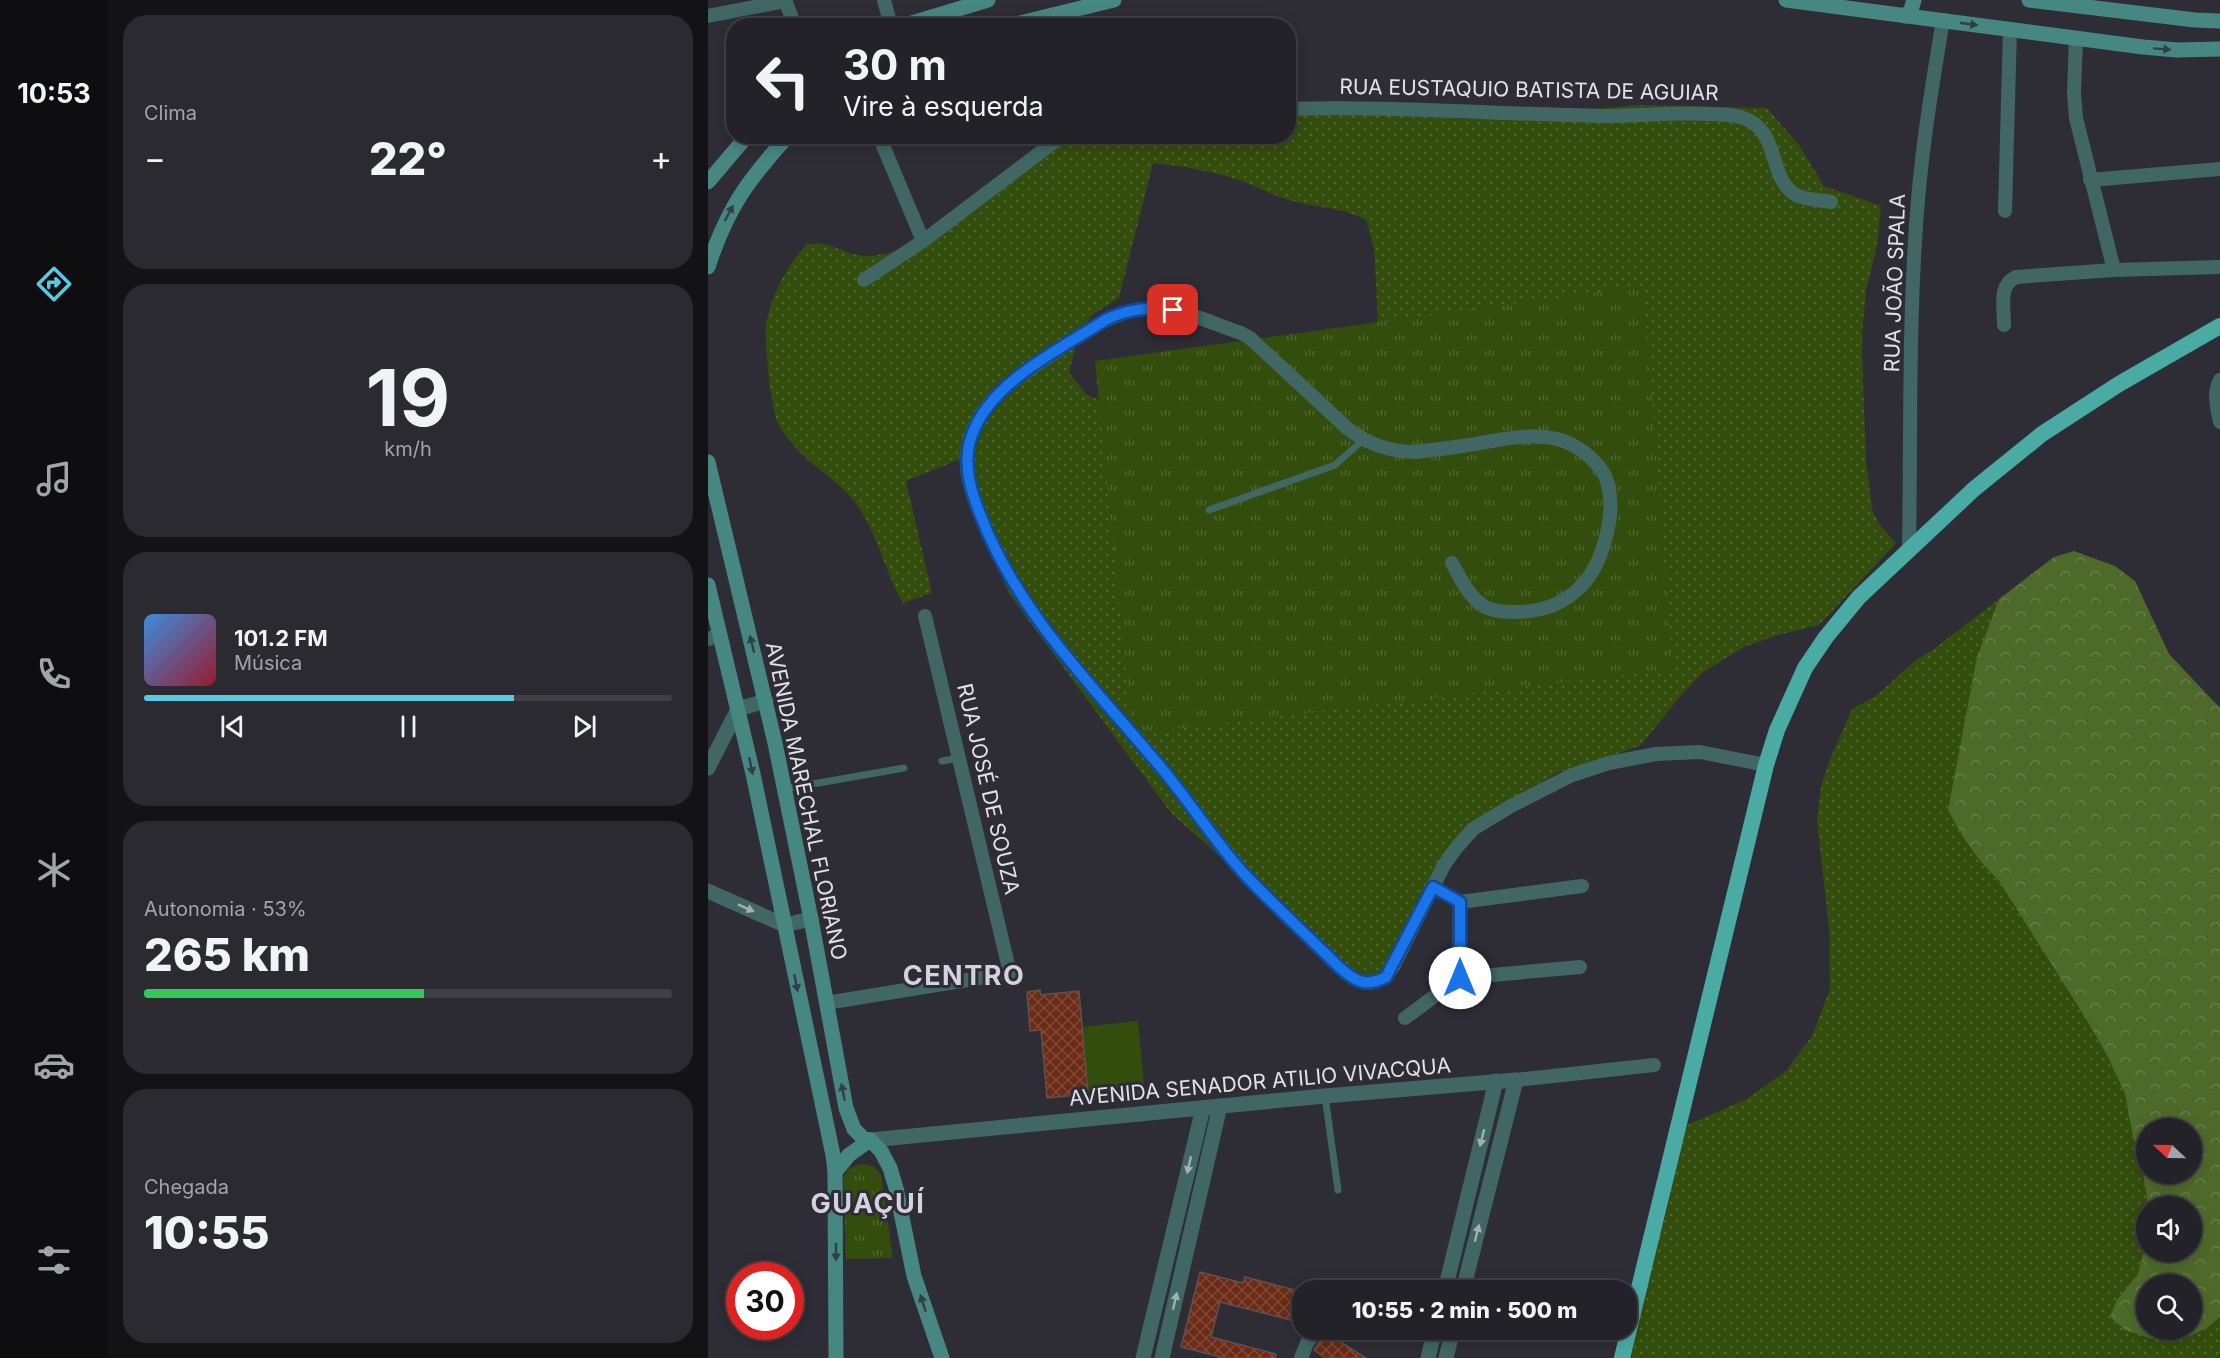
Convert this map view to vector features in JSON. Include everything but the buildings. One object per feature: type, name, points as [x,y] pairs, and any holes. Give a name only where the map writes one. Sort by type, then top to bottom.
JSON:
[{"type":"highway","points":[[1622,1358],[1766,765],[1790,700],[1810,660],[1859,597],[1974,489],[2042,434],[2119,384],[2220,326]]},
{"type":"main road","points":[[928,18],[988,0]]},
{"type":"main road","points":[[1027,18],[1053,7],[1113,0]]},
{"type":"main road","points":[[1786,0],[2143,48],[2220,49]]},
{"type":"main road","points":[[1905,16],[1911,10],[1914,0]]},
{"type":"main road","points":[[2029,0],[2129,6],[2195,20],[2220,21]]},
{"type":"main road","points":[[708,182],[740,144]]},
{"type":"main road","points":[[708,267],[718,234],[729,212],[756,173],[781,144]]},
{"type":"main road","name":"AVENIDA MARECHAL FLORIANO","points":[[708,462],[766,701],[850,1121],[858,1134],[870,1140],[881,1152],[890,1168],[914,1276],[942,1358]]},
{"type":"main road","points":[[708,585],[714,637],[738,709],[835,1172],[836,1358]]},
{"type":"main road","points":[[835,1172],[849,1155],[870,1140]]},
{"type":"street","points":[[884,0],[889,18]]},
{"type":"street","points":[[708,16],[785,1],[792,18]]},
{"type":"street","name":"RUA JOÃO SPALA","points":[[1909,550],[1917,212],[1926,116],[1943,20]]},
{"type":"street","points":[[2005,211],[2010,29]]},
{"type":"street","points":[[2076,38],[2074,104],[2090,180],[2114,270]]},
{"type":"street","name":"RUA EUSTAQUIO BATISTA DE AGUIAR","points":[[1296,108],[1383,108],[1605,116],[1683,112],[1738,116],[1760,127],[1769,141],[1780,173],[1789,189],[1803,198],[1832,202]]},
{"type":"street","points":[[882,144],[923,241]]},
{"type":"street","points":[[864,280],[923,241],[1051,144]]},
{"type":"street","points":[[2090,180],[2220,169]]},
{"type":"street","points":[[2004,325],[2004,287],[2010,279],[2021,276],[2220,267]]},
{"type":"street","points":[[1452,563],[1467,590],[1486,608],[1499,612],[1524,612],[1557,605],[1578,590],[1589,577],[1598,560],[1609,515],[1608,483],[1602,472],[1593,460],[1580,450],[1564,441],[1540,437],[1403,452],[1384,448],[1364,440],[1324,409],[1250,338],[1173,310],[1144,308],[1107,319],[1002,389],[987,405],[971,436],[967,454],[974,499],[1002,565],[1028,606],[1080,675],[1159,765],[1247,876],[1339,967],[1363,983],[1376,982],[1386,977],[1433,887],[1457,847],[1473,829],[1511,806],[1572,776],[1610,763],[1656,754],[1683,751],[1717,753],[1766,765]]},
{"type":"street","points":[[2220,380],[2216,389],[2216,399],[2220,422]]},
{"type":"street","name":"RUA JOSÉ DE SOUZA","points":[[826,1003],[1010,973],[925,616]]},
{"type":"street","points":[[708,768],[738,709],[766,701]]},
{"type":"street","points":[[1433,887],[1460,902],[1582,886]]},
{"type":"street","points":[[708,891],[784,925],[811,920]]},
{"type":"street","points":[[1460,902],[1460,978]]},
{"type":"street","points":[[1405,1018],[1460,978],[1580,967]]},
{"type":"street","name":"AVENIDA SENADOR ATILIO VIVACQUA","points":[[870,1140],[1654,1065]]},
{"type":"street","points":[[1466,1280],[1516,1080]]},
{"type":"street","points":[[1446,1280],[1496,1081]]},
{"type":"street","points":[[1162,1358],[1220,1106]]},
{"type":"street","points":[[1143,1358],[1203,1108]]},
{"type":"street","points":[[1301,1358],[1309,1340]]},
{"type":"street","points":[[1428,1358],[1432,1340]]},
{"type":"street","points":[[1446,1358],[1450,1340]]},
{"type":"lane","points":[[1209,510],[1335,465],[1364,440]]},
{"type":"lane","points":[[942,761],[958,758]]},
{"type":"lane","points":[[784,789],[904,768]]},
{"type":"lane","points":[[1325,1096],[1338,1190]]},
{"type":"green space","points":[[1348,104],[1462,119],[1642,105],[1767,108],[1799,145],[1824,186],[1881,206],[1877,246],[1866,290],[1863,321],[1866,460],[1872,509],[1879,524],[1896,543],[1819,625],[1778,635],[1744,647],[1702,673],[1641,745],[1590,764],[1559,772],[1522,793],[1476,836],[1439,877],[1385,971],[1366,986],[1171,813],[1009,594],[972,503],[966,457],[906,481],[932,593],[903,603],[871,529],[857,505],[842,488],[799,451],[779,426],[771,390],[766,324],[772,302],[786,272],[807,244],[826,245],[864,256],[900,250],[1048,144],[1296,144],[1296,110]],"holes":[[[1153,163],[1196,169],[1239,180],[1286,199],[1346,212],[1366,220],[1374,248],[1379,339],[1131,413],[1087,395],[1069,373],[1078,335],[1092,315],[1119,298]]]},
{"type":"green space","points":[[1643,286],[1673,669],[1132,734],[1095,361]]},
{"type":"green space","points":[[2074,551],[2115,566],[2135,581],[2169,654],[2220,708],[2220,1317],[2202,1330],[2202,1274],[2138,1274],[2141,1262],[2202,1262],[2202,1196],[2147,1196],[2145,1184],[2202,1184],[2202,1118],[2136,1118],[2136,1146],[2125,1094],[2108,1057],[1999,881],[1965,840],[1948,810],[1977,657],[1999,599],[2054,557]]},
{"type":"green space","points":[[1999,599],[1977,657],[1949,810],[1965,840],[1999,881],[2086,1019],[2108,1057],[2125,1094],[2136,1146],[2136,1184],[2145,1184],[2147,1196],[2136,1196],[2136,1262],[2141,1262],[2138,1274],[2117,1300],[2136,1319],[2136,1340],[2202,1340],[2202,1329],[2207,1328],[2220,1317],[2220,1358],[1627,1358],[1632,1340],[1637,1340],[1637,1321],[1667,1210],[1685,1126],[1747,1099],[1786,1071],[1812,1036],[1830,989],[1829,928],[1817,820],[1821,786],[1831,757],[1852,709],[1876,696],[1915,661]]},
{"type":"green space","points":[[1138,1021],[1145,1094],[1089,1100],[1083,1027]]},
{"type":"green space","points":[[864,1164],[874,1167],[881,1175],[893,1258],[846,1259],[843,1177],[851,1168]]},
{"type":"green space","points":[[2136,1276],[2136,1334],[2125,1330],[2110,1317],[2117,1300]]},
{"type":"district","name":"CENTRO","points":[[964,976]]},
{"type":"district","name":"GUAÇUÍ","points":[[868,1204]]},
{"type":"route","points":[[1173,310],[1144,308],[1107,319],[1024,373],[1002,389],[987,405],[977,421],[967,454],[974,499],[989,537],[1002,565],[1028,606],[1080,675],[1159,765],[1247,876],[1339,967],[1363,983],[1376,982],[1386,977],[1433,887],[1460,902],[1460,978]]}]
